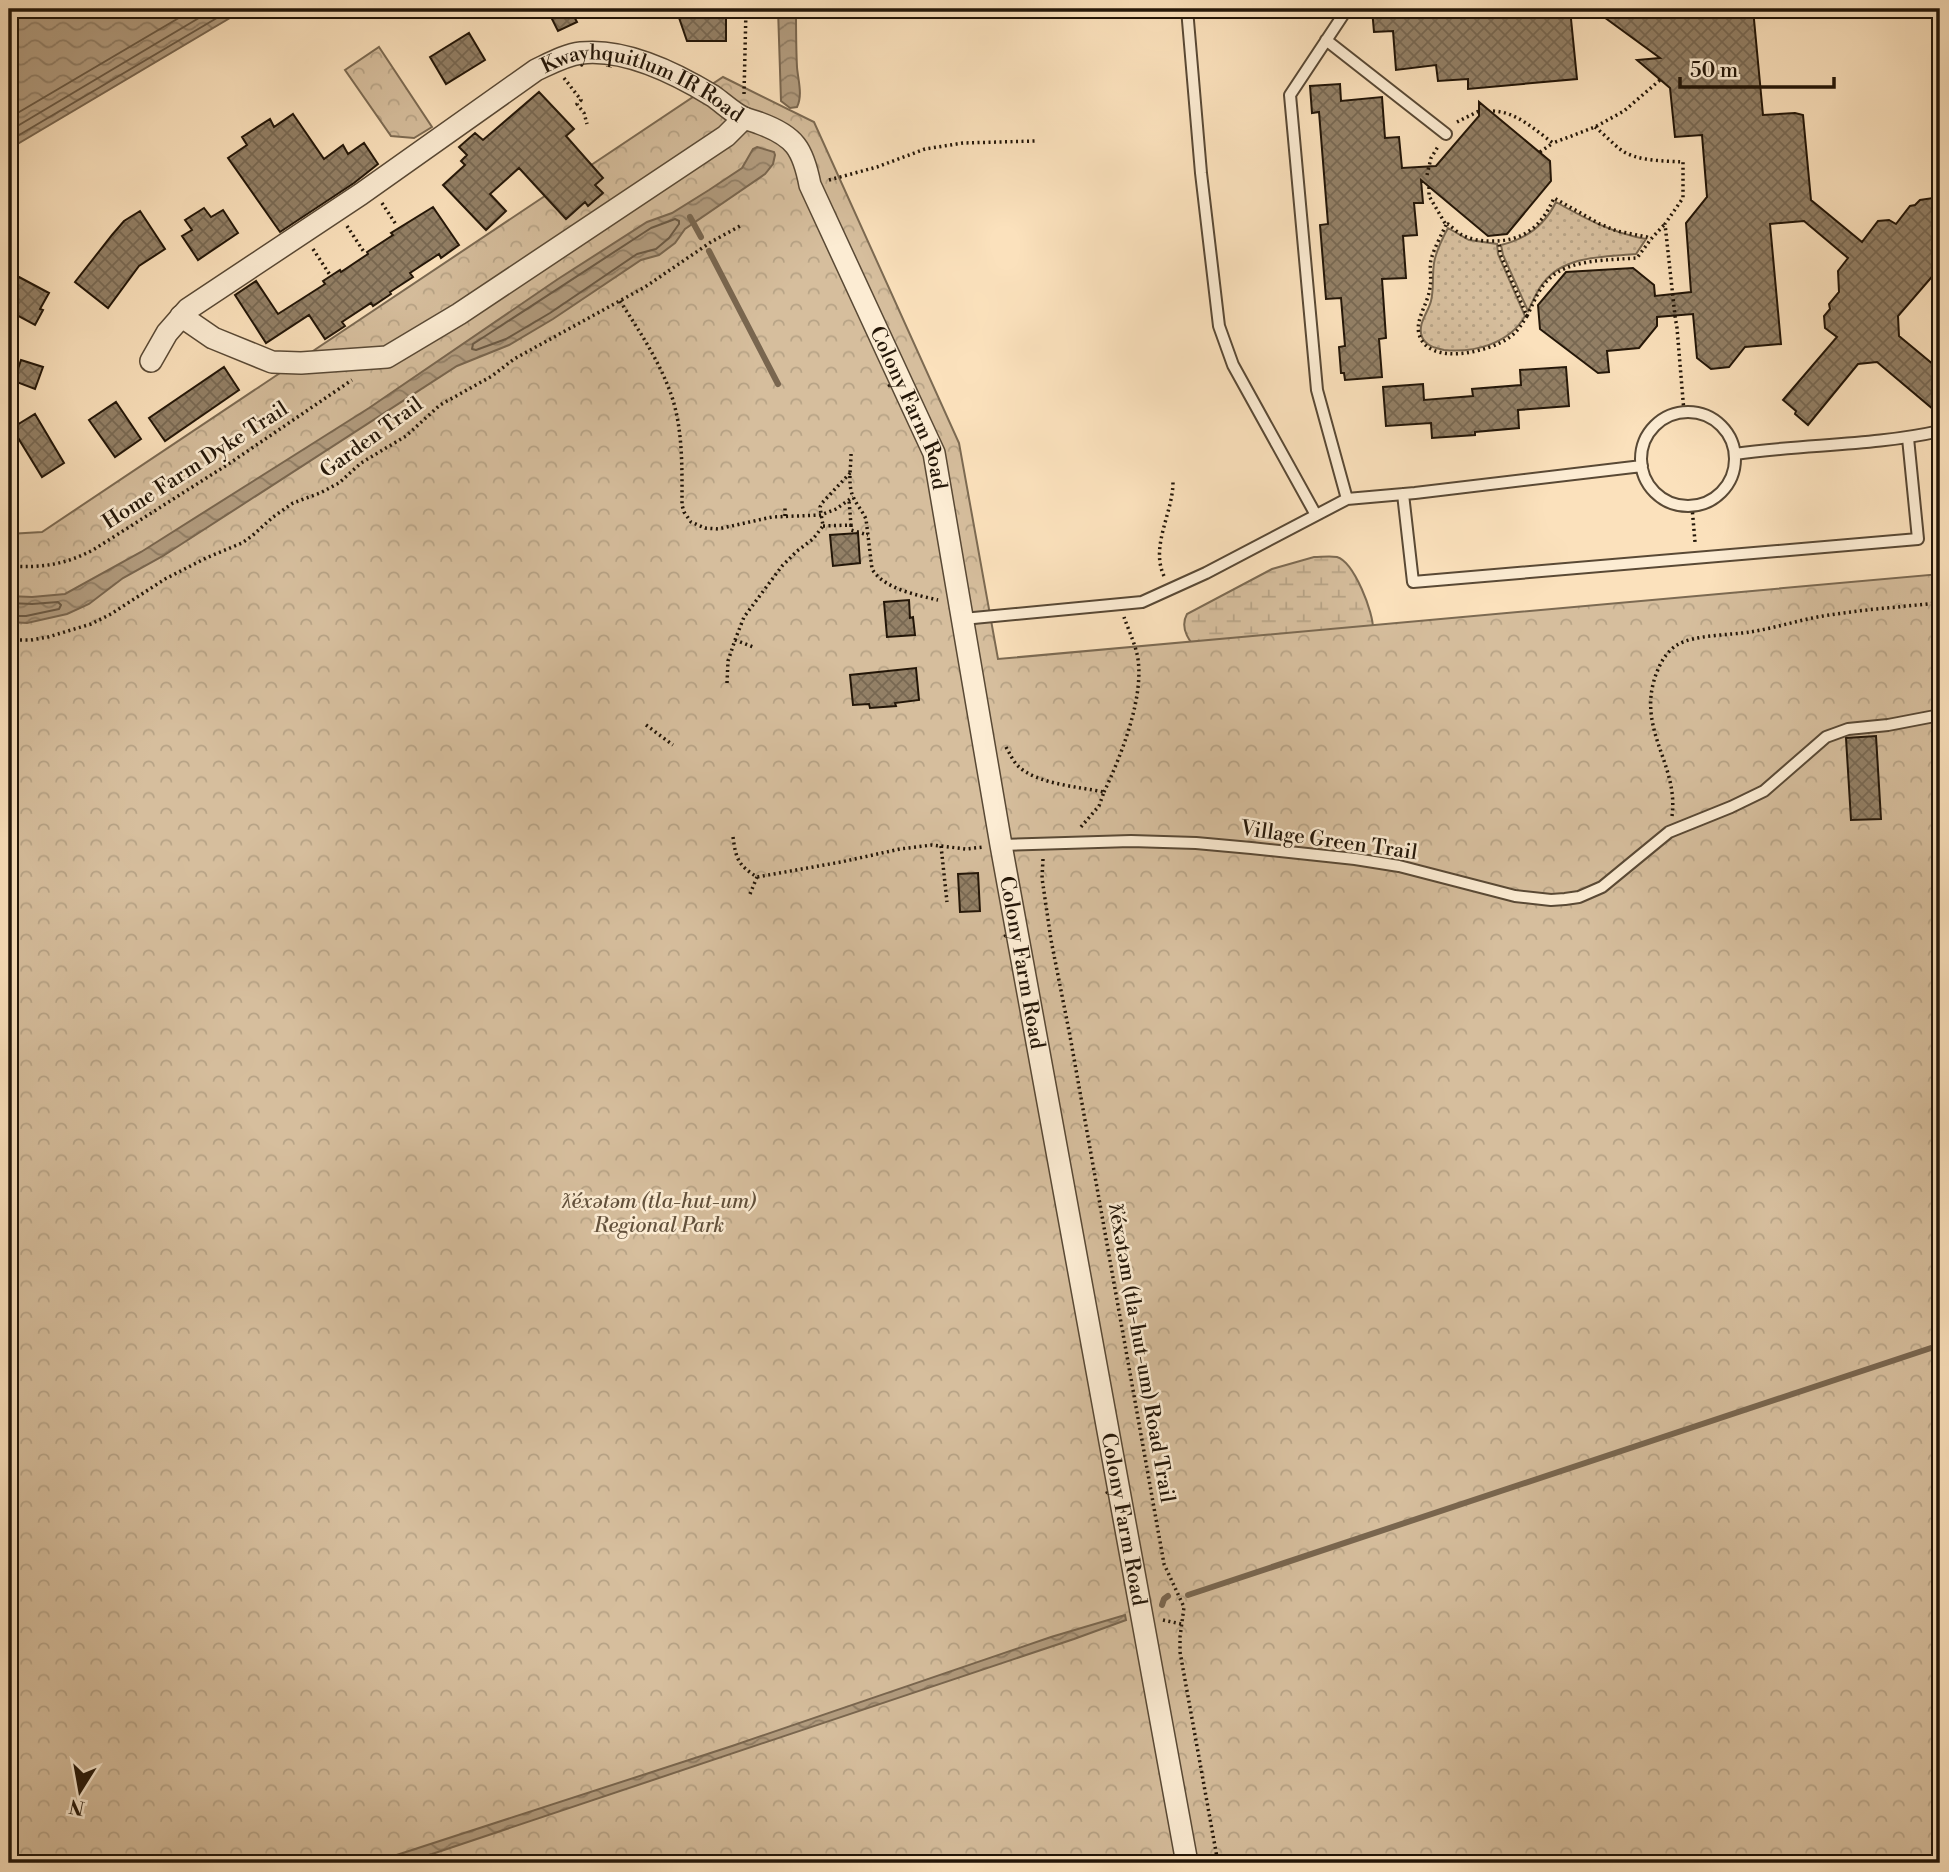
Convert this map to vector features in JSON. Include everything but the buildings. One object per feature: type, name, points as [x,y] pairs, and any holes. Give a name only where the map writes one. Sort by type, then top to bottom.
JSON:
[{"type":"street","name":"Kwayhquitlum IR Road","points":[[150,361],[181,316],[361,194],[528,75],[557,60],[593,52],[631,58],[710,95],[744,118],[726,136],[459,314],[387,357],[301,363],[272,362],[213,338],[181,316]]},
{"type":"street","name":"Colony Farm Road","points":[[744,118],[776,130],[796,144],[810,185],[934,453],[1001,845],[1187,1863]]},
{"type":"lane","points":[[1187,9],[1201,173],[1219,326],[1233,365],[1316,515]]},
{"type":"lane","points":[[1347,499],[1317,390],[1290,95],[1348,9]]},
{"type":"lane","points":[[1326,40],[1446,134]]},
{"type":"lane","points":[[1684,412],[1701,414],[1716,420],[1727,432],[1735,454],[1733,475],[1720,495],[1692,506],[1669,503],[1661,499],[1642,472],[1644,443],[1652,429],[1664,418],[1684,412]]},
{"type":"lane","points":[[1735,454],[1908,438],[1940,431]]},
{"type":"lane","points":[[1403,494],[1413,582],[1918,539],[1908,438]]},
{"type":"lane","points":[[964,619],[1142,602],[1347,499],[1642,466]]},
{"type":"lane","name":"Village Green Trail","points":[[1001,845],[1131,841],[1196,843],[1355,859],[1410,869],[1515,896],[1551,900],[1579,897],[1602,887],[1669,832],[1764,791],[1826,737],[1848,729],[1940,715]]},
{"type":"path","points":[[744,87],[746,9]]},
{"type":"path","points":[[557,60],[563,76],[581,100],[577,104],[584,113],[587,124]]},
{"type":"path","points":[[1540,152],[1553,143],[1595,127],[1624,111],[1660,80]]},
{"type":"path","points":[[1493,111],[1513,115],[1553,143]]},
{"type":"path","points":[[1446,225],[1431,261],[1430,287],[1418,330],[1421,340],[1430,349],[1439,352],[1482,351],[1509,338],[1520,328],[1547,280],[1560,269],[1594,262],[1637,258],[1683,198],[1683,162],[1637,156],[1623,151],[1595,127]]},
{"type":"path","points":[[810,185],[877,167],[925,149],[963,144],[1035,141]]},
{"type":"path","points":[[1429,187],[1430,197],[1446,225],[1463,236],[1479,241],[1514,239],[1535,228],[1549,211],[1555,198],[1600,225],[1651,239]]},
{"type":"path","points":[[391,218],[397,226]]},
{"type":"path","points":[[1665,224],[1684,412]]},
{"type":"path","name":"Garden Trail","points":[[9,640],[48,637],[91,624],[165,579],[242,543],[293,503],[338,483],[360,463],[406,436],[440,405],[473,387],[514,359],[645,287],[711,242],[740,226]]},
{"type":"path","points":[[357,241],[364,252]]},
{"type":"path","points":[[1499,241],[1500,254],[1527,316]]},
{"type":"path","points":[[323,265],[330,275]]},
{"type":"path","points":[[620,301],[651,348],[673,398],[681,455],[682,505],[687,517],[699,526],[718,529],[785,516],[821,515],[851,499]]},
{"type":"path","name":"Home Farm Dyke Trail","points":[[9,566],[58,564],[74,560],[93,550],[230,463],[354,379]]},
{"type":"path","points":[[851,454],[851,530],[868,535]]},
{"type":"path","points":[[727,683],[728,661],[744,617],[782,566],[813,539],[823,526],[820,507],[851,472]]},
{"type":"path","points":[[1170,590],[1160,566],[1159,552],[1173,482]]},
{"type":"path","points":[[851,499],[863,512],[875,574],[890,584],[942,601]]},
{"type":"path","points":[[1692,506],[1697,558]]},
{"type":"path","points":[[785,508],[785,516]]},
{"type":"path","points":[[750,521],[752,529]]},
{"type":"path","points":[[823,526],[851,525]]},
{"type":"path","points":[[1669,832],[1674,796],[1654,731],[1651,700],[1654,680],[1668,652],[1675,645],[1684,641],[1752,631],[1820,616],[1940,602]]},
{"type":"path","points":[[1072,842],[1072,836],[1099,806],[1121,755],[1139,678],[1137,654],[1121,605]]},
{"type":"path","points":[[735,640],[753,647]]},
{"type":"path","points":[[646,725],[673,745]]},
{"type":"path","points":[[1004,739],[1017,766],[1026,772],[1064,785],[1104,792]]},
{"type":"path","points":[[733,837],[740,865],[757,877],[900,849],[932,845],[966,849],[1001,845]]},
{"type":"path","name":"ƛ̓éxətəm (tla-hut-um) Road Trail","points":[[1044,844],[1042,878],[1051,940],[1164,1564],[1184,1607],[1180,1651],[1218,1863]]},
{"type":"path","points":[[941,846],[947,902]]},
{"type":"path","points":[[750,894],[757,877]]},
{"type":"green space","points":[[379,47],[432,127],[414,138],[391,136],[345,70]]},
{"type":"green space","name":"ƛ̓éxətəm (tla-hut-um) Regional Park","points":[[723,77],[814,122],[959,443],[998,659],[1940,574],[1940,1863],[9,1863],[9,534],[42,532]]},
{"type":"green space","points":[[1556,202],[1600,225],[1646,239],[1636,254],[1586,259],[1553,273],[1542,285],[1528,311],[1501,245],[1534,230]]},
{"type":"green space","points":[[1448,228],[1469,240],[1497,244],[1498,254],[1525,316],[1510,334],[1490,345],[1467,350],[1444,350],[1428,345],[1422,337],[1422,323],[1432,296],[1435,259]]},
{"type":"green space","points":[[1314,557],[1337,557],[1350,568],[1367,601],[1373,630],[1207,662],[1186,633],[1184,627],[1187,614],[1272,569]]},
{"type":"water","points":[[9,9],[245,9],[9,149]]},
{"type":"water","points":[[778,9],[796,9],[800,92],[797,107],[790,108],[781,101]]},
{"type":"water","points":[[757,147],[774,152],[775,155],[773,164],[765,174],[685,229],[675,243],[659,255],[641,260],[509,345],[457,366],[163,556],[123,578],[89,604],[67,614],[27,623],[9,622],[9,596],[65,594],[141,552],[369,408],[558,279],[647,222],[672,213],[709,190],[742,168]]},
{"type":"water","points":[[1125,1615],[1126,1620],[1074,1639],[432,1854],[401,1863],[372,1863],[732,1746],[1051,1637]]},
{"type":"waterway","points":[[690,217],[701,237]]},
{"type":"waterway","points":[[709,251],[778,384]]},
{"type":"waterway","points":[[1188,1595],[1940,1345]]},
{"type":"waterway","points":[[1162,1605],[1168,1596]]}]
